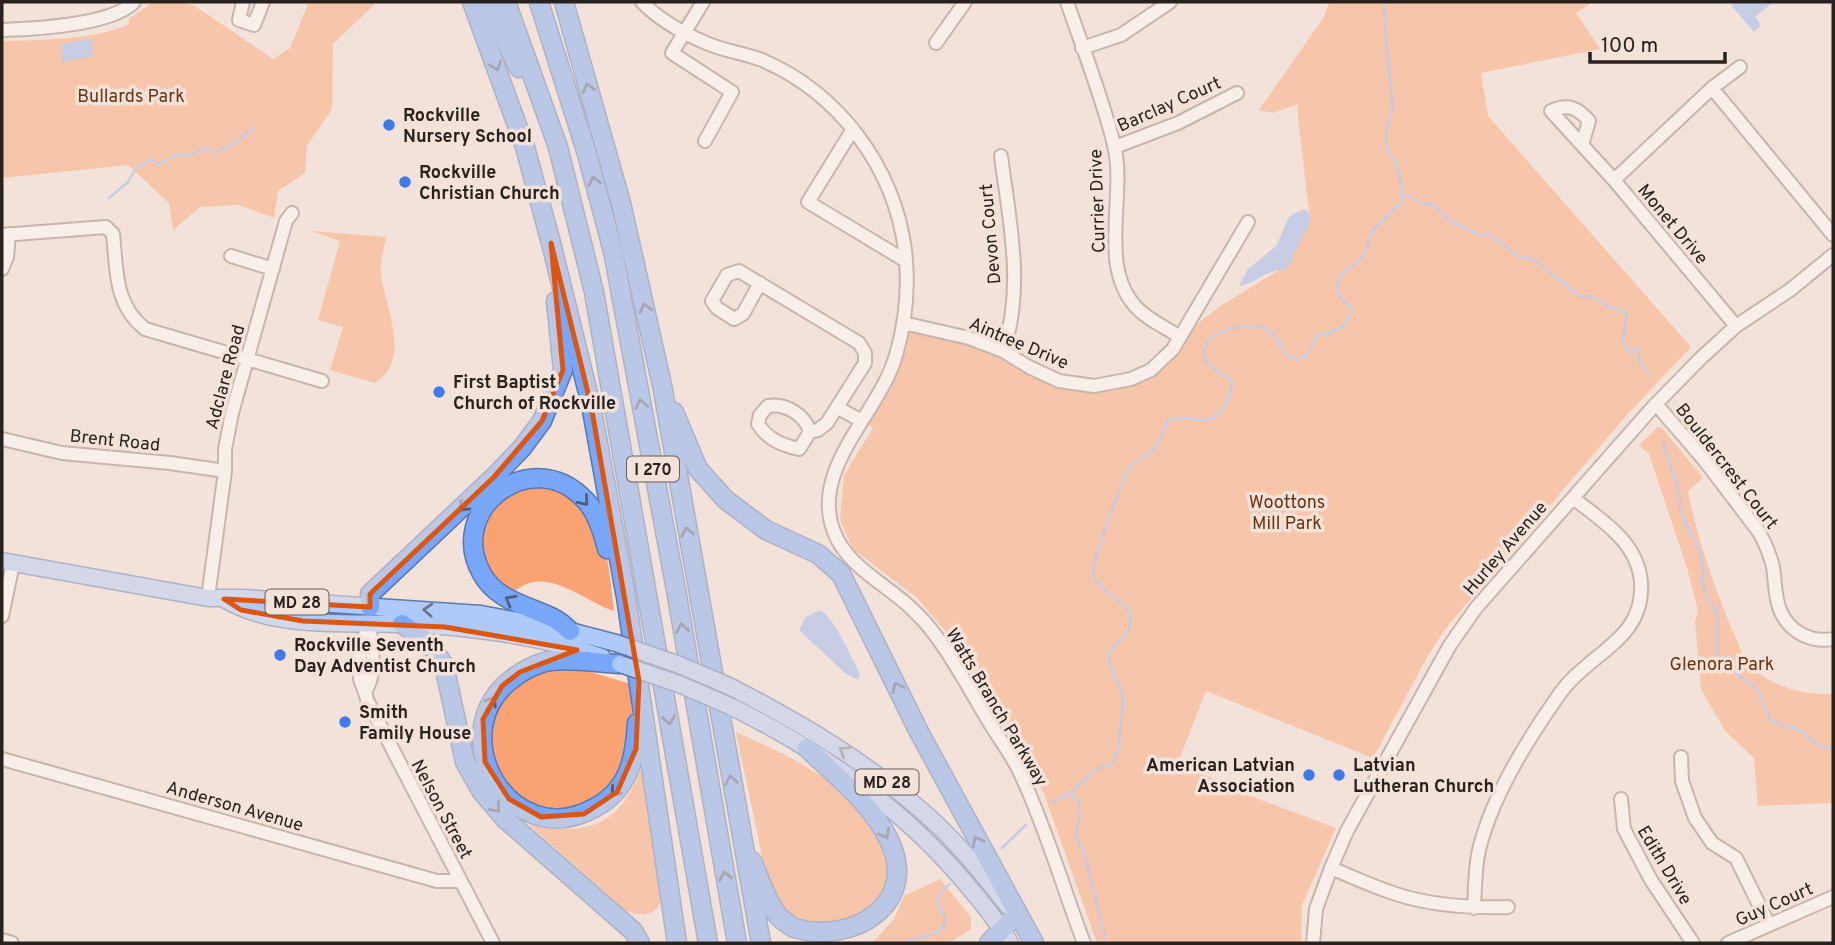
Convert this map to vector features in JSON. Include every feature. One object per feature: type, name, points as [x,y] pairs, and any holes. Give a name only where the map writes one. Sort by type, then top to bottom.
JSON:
[{"type":"highway","name":"I 270","points":[[472,2],[524,147],[591,405],[630,619],[677,943]]},
{"type":"highway","points":[[487,2],[558,147]]},
{"type":"highway","name":"I 270","points":[[506,2],[558,147],[594,292],[708,943]]},
{"type":"highway","name":"I 270","points":[[539,2],[580,129],[612,251],[676,590],[737,943]]},
{"type":"highway","name":"I 270","points":[[564,2],[621,203],[662,385],[761,943]]},
{"type":"highway","points":[[369,615],[370,594],[494,477],[522,448],[542,421],[562,370],[551,243]]},
{"type":"highway","points":[[662,385],[698,470],[726,500],[766,530],[818,554],[841,574],[919,732],[1033,943]]},
{"type":"highway","points":[[570,631],[555,618],[515,604],[497,592],[482,573],[473,546],[475,524],[488,501],[524,479],[547,478],[566,484],[587,502],[603,532],[630,619]]},
{"type":"highway","points":[[402,624],[430,644],[444,665],[465,762],[482,792],[505,819],[634,931],[640,943]]},
{"type":"highway","points":[[620,664],[549,661],[520,672],[502,686],[483,719],[483,744],[485,762],[492,780],[509,799],[524,812],[541,817],[566,817],[584,814],[617,792],[630,772],[636,749],[639,681]]},
{"type":"highway","points":[[740,832],[774,911],[798,930],[810,936],[841,938],[867,928],[887,908],[895,890],[897,868],[889,840],[870,809],[807,748]]},
{"type":"highway","points":[[681,788],[696,943]]},
{"type":"highway","points":[[989,943],[1006,937],[1015,916]]},
{"type":"main road","name":"MD 28","points":[[7,562],[216,599],[243,598],[369,615],[402,624],[516,637],[587,653],[679,684],[732,707],[807,748],[878,797],[934,847],[989,911],[1006,937]]},
{"type":"main road","name":"MD 28","points":[[369,615],[481,614],[570,631],[677,663],[729,686],[790,717],[859,761],[892,786],[941,828],[985,876],[1033,943]]},
{"type":"street","points":[[2,30],[56,27],[127,8],[134,2]]},
{"type":"street","points":[[243,2],[239,20],[254,25],[264,2]]},
{"type":"street","name":"Watts Branch Parkway","points":[[642,2],[666,22],[706,43],[761,60],[788,74],[829,103],[853,129],[886,180],[902,229],[906,261],[903,323],[893,364],[834,473],[828,495],[829,514],[835,536],[853,561],[914,610],[942,644],[1021,773],[1040,818],[1084,943]]},
{"type":"street","points":[[703,2],[672,53],[732,92],[705,141]]},
{"type":"street","points":[[936,43],[965,2]]},
{"type":"street","name":"Currier Drive","points":[[1067,2],[1115,147],[1116,260],[1121,282],[1140,311],[1180,337]]},
{"type":"street","points":[[1082,48],[1121,35],[1170,2]]},
{"type":"street","points":[[1614,180],[1712,88],[1740,67]]},
{"type":"street","points":[[1712,88],[1833,235]]},
{"type":"street","name":"Barclay Court","points":[[1115,147],[1178,123],[1237,93]]},
{"type":"street","points":[[853,129],[808,202],[906,261]]},
{"type":"street","name":"Monet Drive","points":[[1582,145],[1736,327]]},
{"type":"street","name":"Devon Court","points":[[1000,156],[1014,268],[1011,319],[1003,351]]},
{"type":"street","name":"Adclare Road","points":[[216,599],[225,449],[232,413],[286,221],[292,212]]},
{"type":"street","name":"Aintree Drive","points":[[903,323],[969,338],[1003,351],[1051,378],[1094,386],[1131,379],[1151,370],[1173,349],[1248,222]]},
{"type":"street","points":[[2,269],[7,257],[5,235],[106,227],[113,233],[120,296],[133,320],[145,329],[322,381]]},
{"type":"street","name":"Hurley Avenue","points":[[1313,943],[1316,909],[1347,831],[1450,645],[1476,608],[1656,404],[1700,359],[1736,327],[1790,290],[1833,255]]},
{"type":"street","points":[[231,256],[273,269]]},
{"type":"street","points":[[760,283],[859,343],[865,353],[865,363],[838,408],[827,423],[810,432]]},
{"type":"street","name":"Bouldercrest Court","points":[[1656,404],[1705,461],[1759,531],[1772,565],[1779,609],[1788,624],[1804,637],[1833,639]]},
{"type":"street","points":[[838,408],[862,421]]},
{"type":"street","name":"Brent Road","points":[[2,439],[62,453],[225,471]]},
{"type":"street","points":[[1474,908],[1479,853],[1488,820],[1526,746],[1555,700],[1579,673],[1616,643],[1626,632],[1636,613],[1641,581],[1639,567],[1631,548],[1614,530],[1573,498]]},
{"type":"street","points":[[2,616],[7,562]]},
{"type":"street","name":"Nelson Street","points":[[369,615],[361,643],[360,682],[366,690],[367,700],[381,729],[493,943]]},
{"type":"street","points":[[1681,757],[1682,781],[1695,818],[1712,844],[1736,858],[1769,925]]},
{"type":"street","name":"Anderson Avenue","points":[[2,759],[437,881],[460,881]]},
{"type":"street","name":"Edith Drive","points":[[1621,799],[1624,830],[1651,880],[1693,943]]},
{"type":"street","points":[[1331,868],[1397,895],[1446,906],[1508,907]]},
{"type":"street","name":"Guy Court","points":[[1728,943],[1833,897]]},
{"type":"street","points":[[2,940],[12,943]]},
{"type":"highlighted area","points":[[551,243],[591,405],[639,681],[636,749],[617,792],[584,814],[541,817],[509,799],[485,762],[483,719],[502,686],[520,672],[577,650],[445,627],[303,621],[241,610],[224,599],[370,607],[370,594],[494,477],[542,421],[563,370]]},
{"type":"green space","name":"Bullards Park","points":[[153,2],[180,2],[195,6],[273,59],[290,48],[309,2],[377,2],[333,44],[332,109],[307,146],[305,173],[278,191],[274,218],[239,205],[200,207],[173,230],[169,203],[128,165],[2,178],[2,41],[67,38],[101,33],[129,24],[129,19]]},
{"type":"green space","name":"Woottons Mill Park","points":[[1329,2],[1593,2],[1576,13],[1600,49],[1481,73],[1488,116],[1691,347],[1625,417],[1446,628],[1426,659],[1373,758],[1206,691],[1179,760],[1182,764],[1248,795],[1336,828],[1302,905],[1301,943],[1097,943],[1043,791],[956,643],[916,597],[853,549],[840,520],[844,475],[873,428],[862,421],[893,364],[903,323],[969,338],[1076,385],[1151,370],[1180,337],[1222,305],[1287,265],[1310,220],[1298,104],[1273,113],[1259,110],[1324,17]]},
{"type":"green space","points":[[312,231],[386,237],[381,271],[394,334],[394,348],[386,373],[375,383],[330,370],[343,327],[318,320],[340,241]]},
{"type":"green space","name":"Glenora Park","points":[[1658,427],[1663,429],[1703,478],[1688,491],[1692,510],[1715,586],[1745,660],[1767,679],[1788,688],[1833,694],[1833,803],[1758,806],[1754,758],[1725,731],[1701,689],[1695,621],[1698,611],[1687,568],[1649,454],[1639,445]]},
{"type":"green space","points":[[534,486],[567,497],[591,520],[605,549],[614,611],[549,582],[523,586],[511,595],[487,572],[482,543],[487,520],[493,510],[510,495]]},
{"type":"green space","points":[[559,667],[578,668],[634,685],[627,745],[614,782],[606,791],[577,806],[551,807],[530,802],[513,792],[501,778],[493,760],[491,742],[494,722],[502,704],[515,687],[530,677]]},
{"type":"green space","points":[[736,732],[805,766],[828,781],[848,797],[879,837],[888,866],[887,888],[879,906],[858,926],[797,924],[782,909],[767,880]]},
{"type":"green space","points":[[643,763],[661,900],[655,910],[636,914],[625,910],[528,824],[569,829],[601,822],[625,801]]},
{"type":"green space","points":[[940,879],[971,917],[971,929],[949,943],[869,943],[894,919],[904,896]]},
{"type":"water","points":[[1735,2],[1772,3],[1755,17],[1761,25],[1754,32],[1731,5]]},
{"type":"water","points":[[91,39],[93,56],[62,62],[62,44]]},
{"type":"water","points":[[1306,209],[1310,216],[1309,224],[1286,270],[1274,271],[1239,286],[1248,269],[1276,246],[1289,217]]},
{"type":"water","points":[[820,610],[826,614],[842,639],[860,674],[858,680],[845,673],[799,630],[806,617]]},
{"type":"waterway","points":[[1052,802],[1070,794],[1097,768],[1109,765],[1117,753],[1123,696],[1110,665],[1109,653],[1129,628],[1131,619],[1124,605],[1102,587],[1093,573],[1109,519],[1131,466],[1156,447],[1170,419],[1210,419],[1224,407],[1232,383],[1210,366],[1205,358],[1204,349],[1216,335],[1238,327],[1260,327],[1271,333],[1288,356],[1300,359],[1309,353],[1316,336],[1343,326],[1352,308],[1340,297],[1337,287],[1339,280],[1342,274],[1363,257],[1373,230],[1400,203],[1403,190],[1396,164],[1386,145],[1392,106],[1383,2]]},
{"type":"waterway","points":[[109,198],[128,182],[136,168],[149,160],[160,164],[178,154],[188,156],[201,148],[218,152],[253,128]]},
{"type":"waterway","points":[[1403,194],[1418,202],[1433,205],[1450,221],[1479,235],[1488,234],[1521,257],[1535,260],[1579,296],[1596,298],[1610,308],[1627,313],[1624,344],[1630,352],[1638,348],[1639,361],[1648,374]]},
{"type":"waterway","points":[[1664,442],[1676,480],[1682,515],[1700,552],[1702,580],[1707,597],[1718,616],[1718,655],[1758,690],[1770,721],[1801,731],[1818,745],[1833,749]]},
{"type":"waterway","points":[[1071,795],[1079,801],[1075,835],[1085,856],[1106,943]]},
{"type":"waterway","points":[[1002,848],[1026,825]]},
{"type":"waterway","points":[[907,943],[935,934],[944,926],[945,917],[937,904],[940,893],[950,884]]},
{"type":"place","name":"Rockville Nursery School","points":[[389,125]]},
{"type":"place","name":"Rockville Christian Church","points":[[405,182]]},
{"type":"place","name":"First Baptist Church of Rockville","points":[[439,392]]},
{"type":"place","name":"Rockville Seventh Day Adventist Church","points":[[280,655]]},
{"type":"place","name":"Smith Family House","points":[[345,722]]},
{"type":"place","name":"American Latvian Association","points":[[1309,775]]},
{"type":"place","name":"Latvian Lutheran Church","points":[[1339,775]]}]
